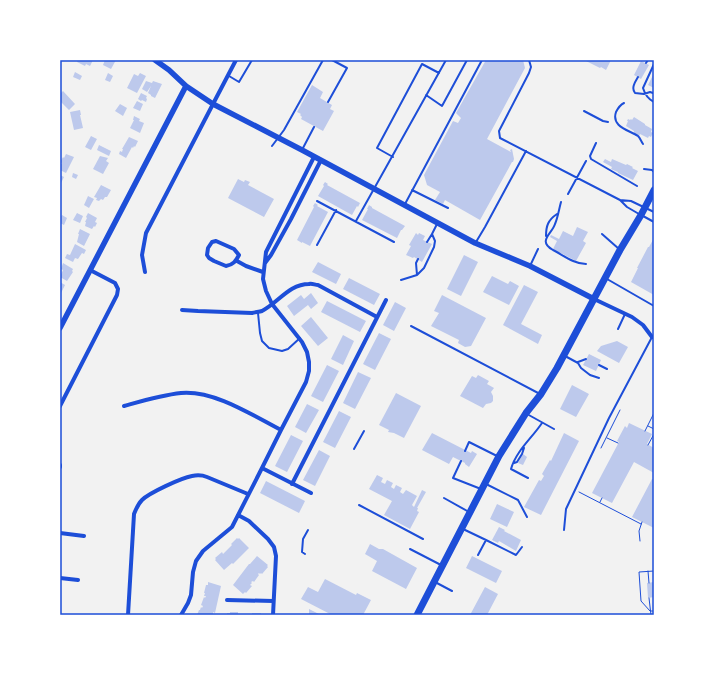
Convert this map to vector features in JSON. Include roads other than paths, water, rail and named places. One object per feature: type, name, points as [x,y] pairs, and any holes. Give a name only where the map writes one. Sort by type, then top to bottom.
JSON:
[{"type":"main road","points":[[417,615],[499,456],[526,414],[541,394],[564,355],[654,190]]},
{"type":"street","points":[[155,60],[169,70],[186,86],[212,104],[314,156],[475,243],[530,266],[626,314],[643,325],[653,338]]},
{"type":"street","points":[[145,272],[142,255],[146,233],[236,60]]},
{"type":"street","points":[[60,328],[186,86]]},
{"type":"street","points":[[181,615],[188,604],[191,595],[193,572],[196,561],[203,551],[232,527],[280,430],[306,382],[309,371],[307,352],[300,338],[272,304],[264,285],[263,272],[266,252],[314,156]]},
{"type":"street","points":[[265,263],[271,255],[321,160]]},
{"type":"street","points":[[216,241],[234,250],[239,255],[237,261],[229,266],[223,265],[209,258],[207,255],[208,248],[212,242],[216,241]]},
{"type":"street","points":[[237,261],[263,272]]},
{"type":"street","points":[[60,406],[117,295],[118,289],[114,283],[90,270]]},
{"type":"street","points":[[182,310],[198,312],[258,312],[272,304],[291,289],[299,285],[309,284],[318,285],[377,317]]},
{"type":"street","points":[[292,484],[386,300]]},
{"type":"street","points":[[124,406],[181,393],[200,394],[214,397],[280,430]]},
{"type":"street","points":[[262,468],[311,493]]},
{"type":"street","points":[[128,615],[134,514],[141,501],[148,495],[183,478],[201,475],[248,494]]},
{"type":"street","points":[[238,515],[249,521],[268,539],[274,547],[276,556],[273,615]]},
{"type":"street","points":[[60,533],[84,536]]},
{"type":"street","points":[[60,578],[78,580]]},
{"type":"street","points":[[227,600],[273,601]]},
{"type":"lane","points":[[228,76],[239,82],[252,60]]},
{"type":"lane","points":[[272,146],[284,130],[323,60]]},
{"type":"lane","points":[[328,102],[346,68],[332,60]]},
{"type":"lane","points":[[356,221],[446,60]]},
{"type":"lane","points":[[426,96],[442,106],[467,60]]},
{"type":"lane","points":[[404,205],[482,60]]},
{"type":"lane","points":[[529,60],[531,67],[529,73],[499,131],[500,138],[620,200],[627,207],[654,222]]},
{"type":"lane","points":[[393,156],[377,148],[422,64],[439,72]]},
{"type":"lane","points":[[654,64],[643,88],[644,94],[654,102]]},
{"type":"lane","points":[[638,77],[634,85],[635,93],[644,94],[650,92],[653,94]]},
{"type":"lane","points":[[624,103],[619,106],[616,113],[616,123],[639,137],[643,144]]},
{"type":"lane","points":[[584,111],[608,122]]},
{"type":"lane","points":[[302,150],[314,127]]},
{"type":"lane","points":[[596,143],[590,156],[591,159],[637,186]]},
{"type":"lane","points":[[475,243],[526,151]]},
{"type":"lane","points":[[568,194],[586,161]]},
{"type":"lane","points":[[644,169],[654,172]]},
{"type":"lane","points":[[412,190],[448,208]]},
{"type":"lane","points":[[620,200],[631,201],[654,212]]},
{"type":"lane","points":[[317,201],[394,242]]},
{"type":"lane","points":[[546,237],[555,225],[561,202]]},
{"type":"lane","points":[[317,245],[336,210]]},
{"type":"lane","points":[[558,214],[552,218],[548,224],[546,229],[546,243],[549,248],[575,262],[586,264]]},
{"type":"lane","points":[[427,242],[438,223]]},
{"type":"lane","points":[[401,280],[417,275],[424,268],[434,247],[435,241],[432,234]]},
{"type":"lane","points":[[602,234],[620,250]]},
{"type":"lane","points":[[530,266],[538,249]]},
{"type":"lane","points":[[417,275],[416,263],[418,259]]},
{"type":"lane","points":[[605,278],[654,306]]},
{"type":"lane","points":[[258,312],[262,342],[269,348],[282,351],[288,349],[300,338]]},
{"type":"lane","points":[[618,329],[626,314]]},
{"type":"lane","points":[[411,326],[541,394]]},
{"type":"lane","points":[[564,530],[566,509],[609,418],[653,338]]},
{"type":"lane","points":[[564,355],[578,363],[581,368],[590,375],[599,378]]},
{"type":"lane","points":[[578,363],[586,359]]},
{"type":"lane","points":[[599,365],[607,369]]},
{"type":"lane","points":[[526,414],[554,429]]},
{"type":"lane","points":[[528,478],[511,470],[513,463],[517,462],[524,447],[542,423]]},
{"type":"lane","points":[[354,449],[364,431]]},
{"type":"lane","points":[[466,450],[469,442],[499,456]]},
{"type":"lane","points":[[461,461],[453,478],[483,486],[518,500],[528,517]]},
{"type":"lane","points":[[444,498],[470,512]]},
{"type":"lane","points":[[360,505],[424,539]]},
{"type":"lane","points":[[461,529],[516,555],[522,547]]},
{"type":"lane","points":[[305,554],[302,552],[302,543],[308,530]]},
{"type":"lane","points":[[478,555],[486,540]]},
{"type":"lane","points":[[410,549],[442,566]]},
{"type":"lane","points":[[434,582],[452,590]]}]
